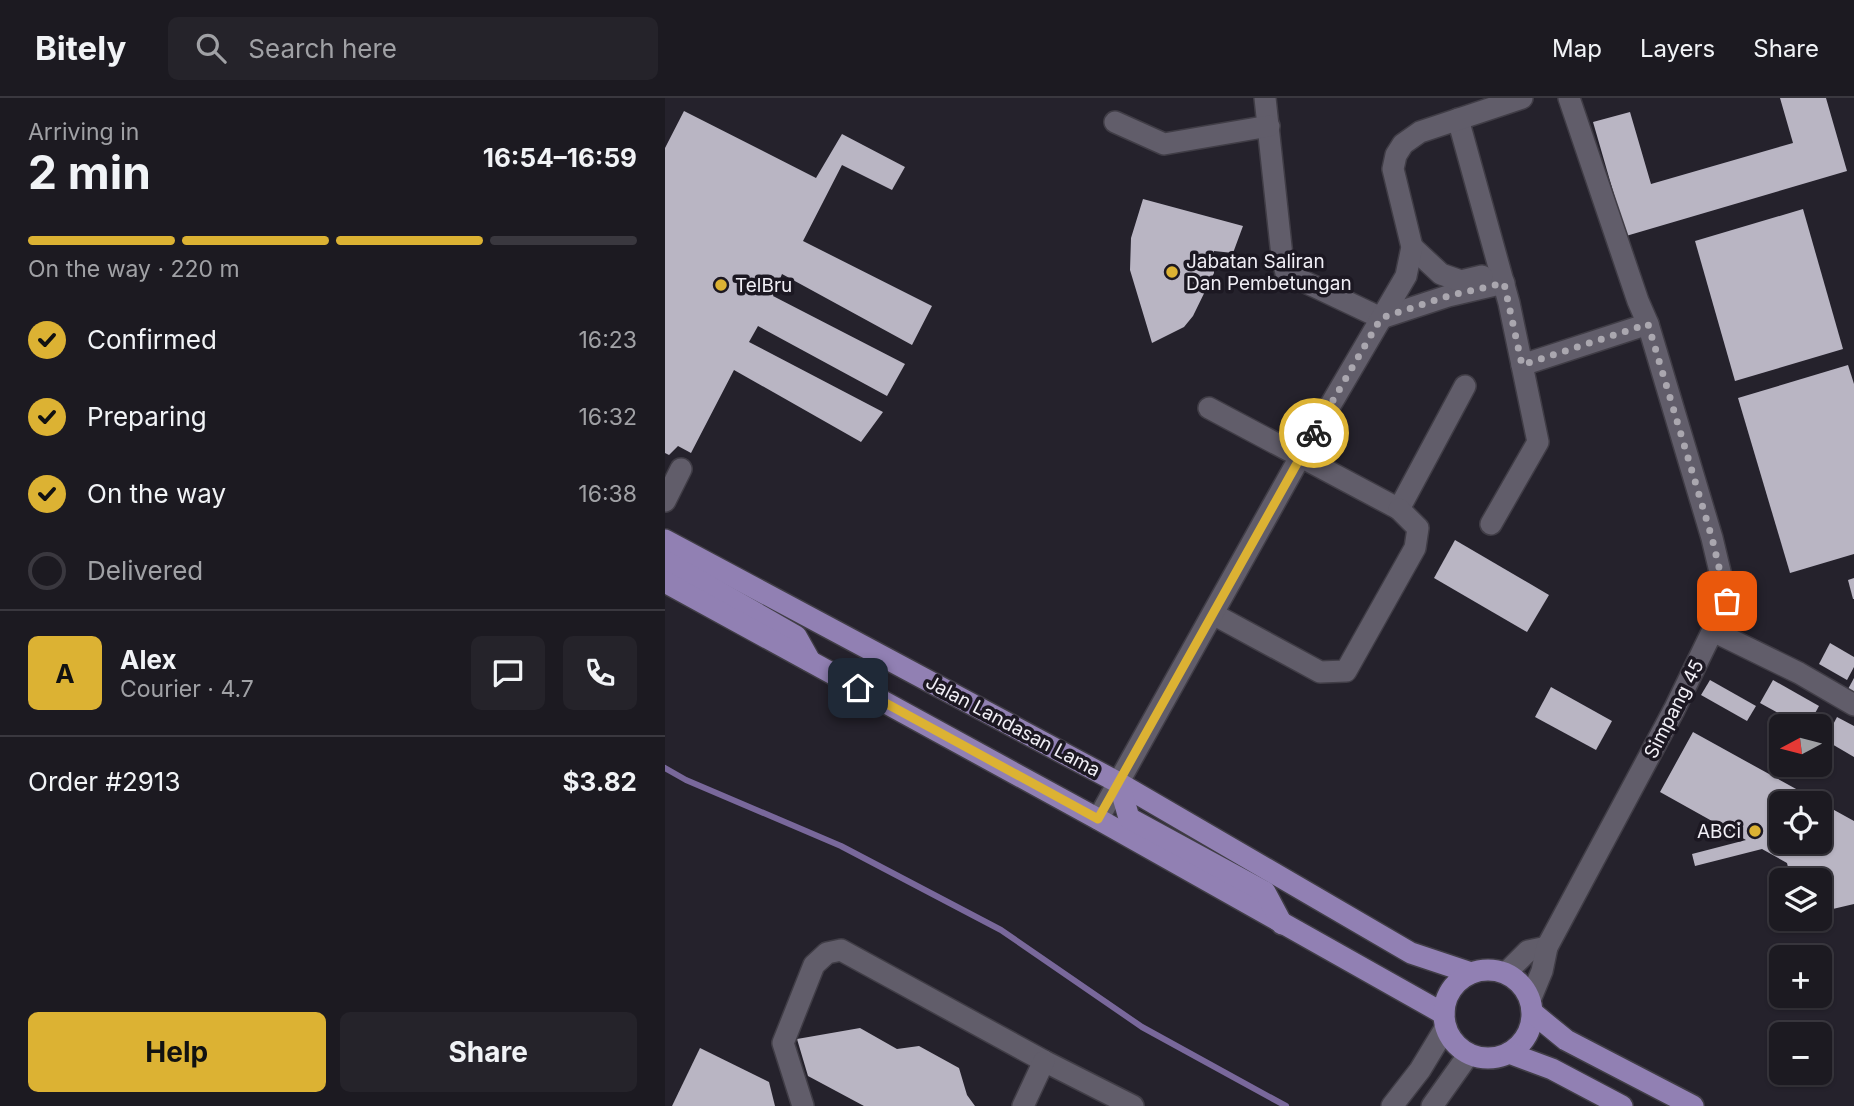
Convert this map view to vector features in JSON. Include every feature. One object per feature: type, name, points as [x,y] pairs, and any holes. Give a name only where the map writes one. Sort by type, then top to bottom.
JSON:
[{"type":"main road","name":"Jalan Landasan Lama","points":[[665,540],[1119,783],[1411,953],[1471,973]]},
{"type":"main road","points":[[665,561],[796,636],[810,661]]},
{"type":"main road","name":"Jalan Landasan Lama","points":[[665,582],[1098,819],[1445,1021]]},
{"type":"main road","points":[[1119,783],[1129,818],[1265,892],[1282,924]]},
{"type":"main road","points":[[1532,1006],[1531,1025],[1527,1036],[1519,1046],[1496,1058],[1483,1058],[1459,1048],[1451,1038],[1445,1021],[1446,1002],[1451,990],[1460,980],[1482,970],[1506,973],[1525,989],[1532,1006],[1566,1040],[1693,1106]]},
{"type":"main road","points":[[1509,1053],[1552,1069],[1622,1106]]},
{"type":"street","points":[[1265,98],[1286,273],[1381,318],[1502,277]]},
{"type":"street","points":[[1098,819],[1300,457],[1406,276],[1412,247],[1393,169],[1396,155],[1411,136],[1523,98]]},
{"type":"street","name":"Simpang 45","points":[[1532,1006],[1547,947],[1674,710],[1727,601],[1712,538],[1648,324],[1569,98]]},
{"type":"street","points":[[1458,119],[1502,277],[1538,442],[1491,524]]},
{"type":"street","points":[[1115,122],[1164,144],[1269,126]]},
{"type":"street","points":[[1412,247],[1441,274],[1461,281],[1502,277]]},
{"type":"street","points":[[1522,365],[1648,324]]},
{"type":"street","points":[[1399,509],[1465,386]]},
{"type":"street","points":[[1209,408],[1399,509],[1418,528],[1415,548],[1346,671],[1320,672],[1213,614]]},
{"type":"street","points":[[665,501],[681,469]]},
{"type":"street","points":[[1713,631],[1799,673],[1854,705]]},
{"type":"street","points":[[1506,973],[1528,951],[1547,947]]},
{"type":"street","points":[[803,1106],[783,1043],[814,965],[827,953],[841,950],[1044,1061],[1133,1106]]},
{"type":"street","points":[[1392,1106],[1420,1070],[1445,1021]]},
{"type":"street","points":[[1432,1106],[1469,1054]]},
{"type":"street","points":[[1023,1106],[1044,1061]]},
{"type":"building","points":[[1780,98],[1826,98],[1847,171],[1626,236],[1593,122],[1630,112],[1651,184],[1793,143]]},
{"type":"building","name":"TelBru","points":[[684,111],[816,178],[842,134],[905,167],[892,190],[842,165],[803,241],[932,306],[912,345],[782,274],[773,296],[905,364],[887,396],[758,326],[749,342],[883,412],[861,442],[734,370],[691,453],[678,446],[669,455],[665,453],[665,148]]},
{"type":"building","name":"Jabatan Saliran Dan Pembetungan","points":[[1143,199],[1243,226],[1233,253],[1214,251],[1214,273],[1193,316],[1184,327],[1152,343],[1130,270],[1131,238]]},
{"type":"building","points":[[1803,209],[1843,349],[1735,381],[1695,241]]},
{"type":"building","points":[[1848,365],[1854,384],[1854,554],[1790,573],[1738,398]]},
{"type":"building","points":[[1455,540],[1549,595],[1527,632],[1434,578]]},
{"type":"building","points":[[1854,578],[1854,599],[1853,599],[1848,580]]},
{"type":"building","points":[[1830,643],[1854,657],[1854,667],[1847,680],[1819,664]]},
{"type":"building","points":[[1854,678],[1854,695],[1847,691]]},
{"type":"building","points":[[1710,680],[1756,706],[1747,721],[1701,695]]},
{"type":"building","points":[[1773,680],[1819,706],[1815,714],[1780,714],[1760,703]]},
{"type":"building","points":[[1551,687],[1612,721],[1596,750],[1535,717]]},
{"type":"building","points":[[1837,717],[1854,726],[1854,757],[1832,744],[1832,727]]},
{"type":"building","name":"ABCi","points":[[1693,732],[1769,774],[1769,777],[1774,777],[1800,791],[1769,791],[1769,853],[1762,849],[1695,866],[1692,854],[1746,840],[1660,792]]},
{"type":"building","name":"ABCi","points":[[1832,809],[1854,821],[1854,904],[1832,909],[1832,868],[1788,868],[1787,863],[1771,854],[1832,854]]},
{"type":"building","points":[[860,1028],[897,1049],[919,1046],[959,1068],[967,1095],[975,1106],[864,1106],[808,1076],[797,1039]]},
{"type":"building","points":[[700,1048],[769,1082],[775,1106],[672,1106]]},
{"type":"waterway","points":[[665,768],[686,780],[841,846],[1001,930],[1142,1027],[1286,1106]]},
{"type":"way so far","points":[[1314,433],[1381,318],[1448,296],[1504,283],[1522,365],[1648,324],[1712,538],[1727,601]]},
{"type":"place","name":"Jabatan Saliran Dan Pembetungan","points":[[1172,272]]},
{"type":"place","name":"TelBru","points":[[721,285]]},
{"type":"place","name":"ABCi","points":[[1755,831]]},
{"type":"route","points":[[858,688],[1098,819],[1314,433]]}]
